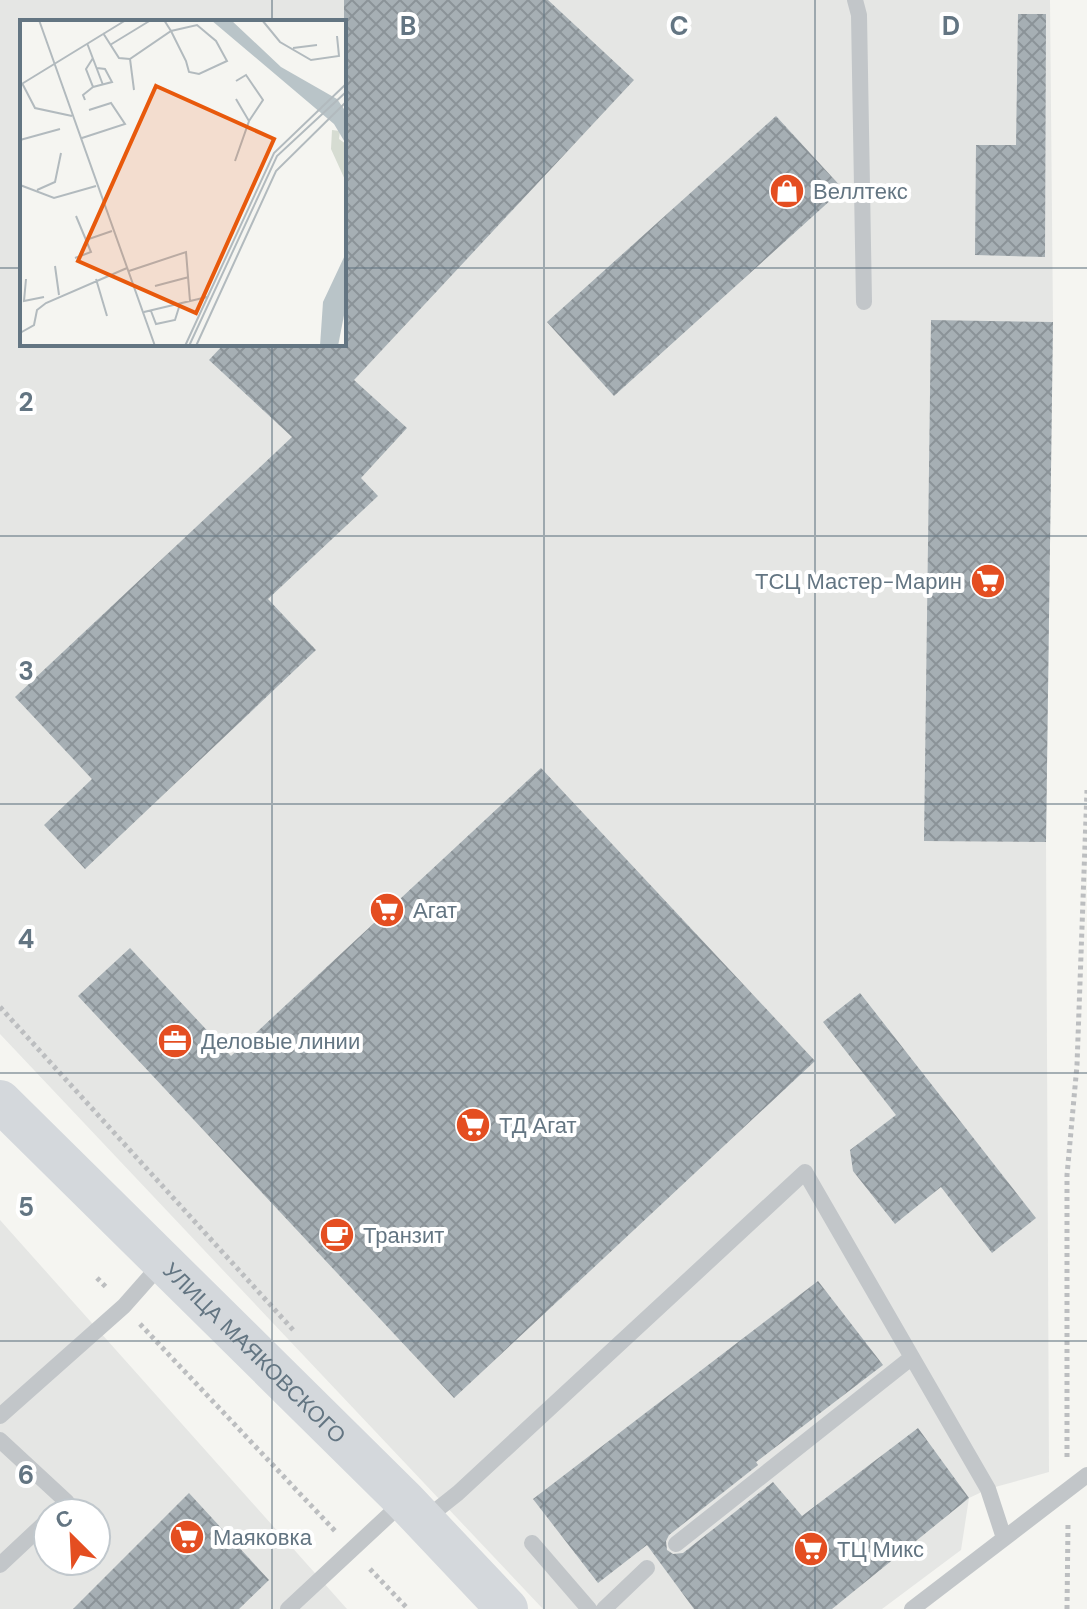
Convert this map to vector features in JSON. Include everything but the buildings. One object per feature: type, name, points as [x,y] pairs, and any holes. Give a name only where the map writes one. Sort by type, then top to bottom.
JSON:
[{"type":"main road","name":"УЛИЦА МАЯКОВСКОГО","points":[[0,1101],[414,1511],[507,1609]]},
{"type":"lane","points":[[855,0],[859,15],[864,302]]},
{"type":"lane","points":[[288,1609],[353,1549],[414,1511],[458,1493],[805,1172],[988,1489],[1004,1538]]},
{"type":"lane","points":[[0,1416],[124,1306],[162,1263]]},
{"type":"lane","points":[[676,1544],[911,1358]]},
{"type":"lane","points":[[0,1440],[62,1497]]},
{"type":"lane","points":[[912,1609],[933,1602],[1004,1538],[1087,1475]]},
{"type":"lane","points":[[0,1565],[32,1535]]},
{"type":"lane","points":[[532,1543],[589,1609]]},
{"type":"lane","points":[[604,1609],[647,1568]]},
{"type":"path","points":[[1067,1609],[1067,1175],[1077,1065],[1087,790]]},
{"type":"path","points":[[0,1007],[300,1338]]},
{"type":"path","points":[[97,1278],[408,1609]]},
{"type":"shaded area","points":[[0,0],[1050,0],[1053,322],[1046,842],[1049,1472],[988,1489],[969,1498],[961,1550],[882,1609],[543,1609],[0,1034]]},
{"type":"shaded area","points":[[0,1220],[347,1609],[0,1609]]},
{"type":"place","name":"Веллтекс","points":[[787,191]]},
{"type":"place","name":"ТСЦ Мастер-Марин","points":[[988,581]]},
{"type":"place","name":"Агат","points":[[387,910]]},
{"type":"place","name":"Деловые линии","points":[[175,1041]]},
{"type":"place","name":"ТД Агат","points":[[473,1125]]},
{"type":"place","name":"Транзит","points":[[337,1235]]},
{"type":"place","name":"Маяковка","points":[[187,1537]]},
{"type":"place","name":"ТЦ Микс","points":[[811,1549]]}]
